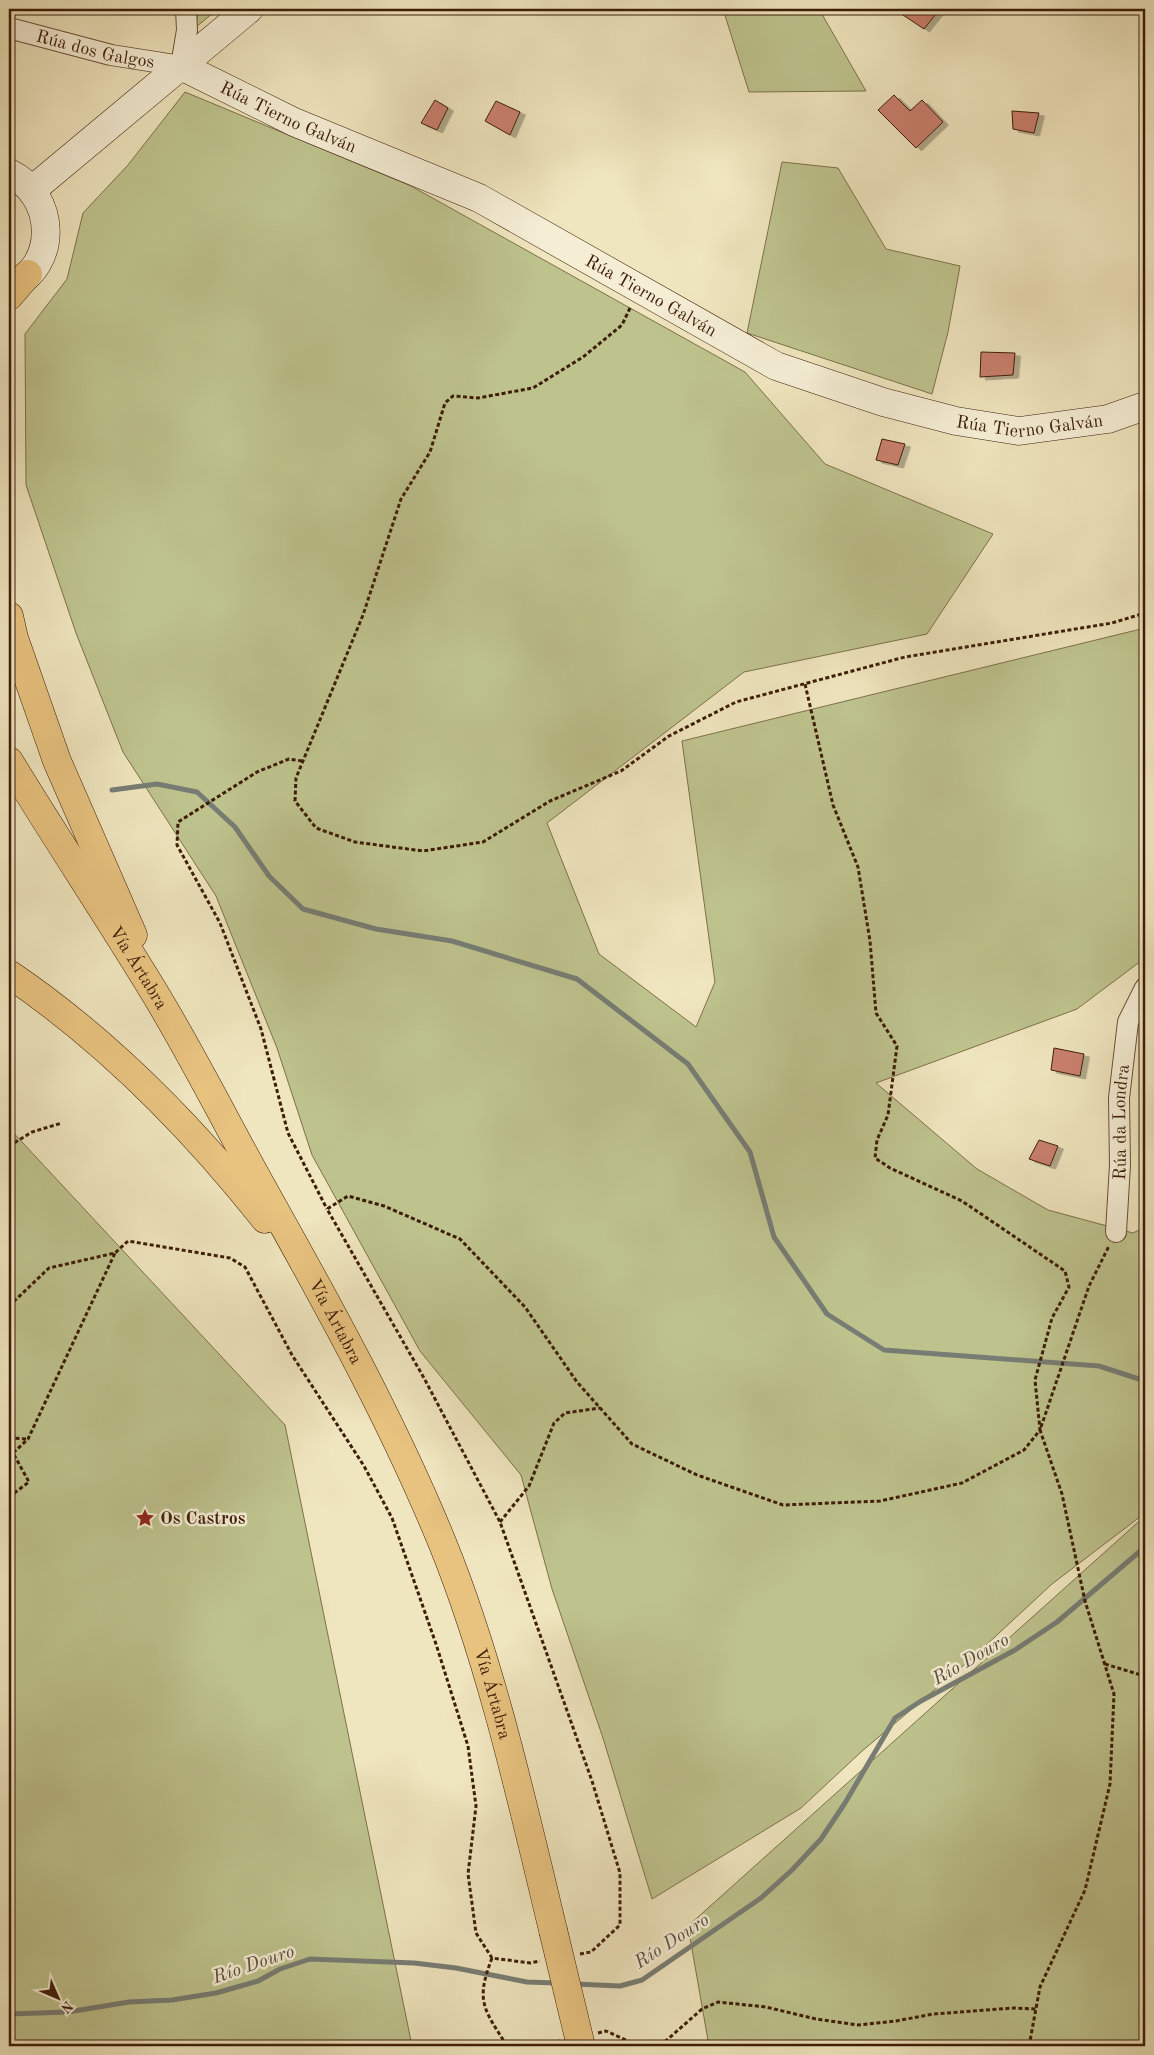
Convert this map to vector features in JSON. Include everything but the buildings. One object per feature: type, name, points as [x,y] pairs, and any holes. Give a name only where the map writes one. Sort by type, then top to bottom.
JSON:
[{"type":"highway","points":[[9,296],[18,280]]},
{"type":"highway","points":[[9,616],[14,638],[57,761],[140,950],[149,984]]},
{"type":"highway","name":"Vía Ártabra","points":[[9,761],[59,844],[149,984],[352,1349],[380,1404],[442,1544],[473,1632],[514,1769],[581,2046]]},
{"type":"highway","points":[[9,974],[93,1037],[168,1107],[227,1171],[279,1238],[352,1349]]},
{"type":"street","points":[[181,66],[187,30],[186,9]]},
{"type":"street","points":[[32,190],[249,9]]},
{"type":"street","name":"Rúa dos Galgos","points":[[9,28],[111,55],[181,66]]},
{"type":"street","name":"Rúa Tierno Galván","points":[[181,66],[294,122],[479,198],[776,366],[883,402],[956,421],[1019,431],[1108,419],[1145,406]]},
{"type":"street","points":[[9,173],[32,190],[42,206],[46,233],[39,259],[18,280]]},
{"type":"street","name":"Rúa da Londra","points":[[1116,1232],[1120,1165],[1119,1098],[1128,1022],[1145,988]]},
{"type":"path","points":[[640,289],[622,325],[582,357],[533,388],[478,398],[453,396],[444,403],[430,452],[402,500],[364,614],[296,778],[295,801],[316,828],[354,842],[422,851],[483,842],[550,801],[621,771],[669,736],[736,702],[905,656],[1112,623],[1145,613]]},
{"type":"path","points":[[805,684],[833,805],[858,867],[870,941],[876,1012],[897,1046],[888,1115],[877,1140],[875,1158],[890,1168],[962,1201],[1065,1271],[1069,1287],[1052,1318],[1035,1380],[1040,1430],[1062,1494],[1085,1600],[1114,1694],[1110,1784],[1085,1890],[1040,1987],[1029,2046]]},
{"type":"path","points":[[302,761],[289,759],[257,772],[178,822],[177,845],[220,923],[261,1029],[288,1133],[327,1209],[424,1378],[500,1522],[592,1781],[620,1873],[620,1925],[591,1952],[574,1955]]},
{"type":"path","points":[[9,1146],[32,1132],[62,1124]]},
{"type":"path","points":[[327,1209],[348,1196],[384,1206],[460,1240],[525,1307],[577,1382],[632,1444],[697,1475],[783,1505],[880,1501],[962,1483],[1024,1450],[1040,1430],[1089,1286],[1116,1232]]},
{"type":"path","points":[[9,1497],[29,1482],[13,1453],[28,1439],[115,1253],[128,1241],[230,1258],[245,1267],[292,1355],[364,1466],[392,1518],[436,1644],[468,1746],[476,1806],[468,1874],[476,1933],[492,1958],[530,1963],[548,1960]]},
{"type":"path","points":[[9,1306],[49,1268],[115,1253]]},
{"type":"path","points":[[500,1522],[529,1486],[554,1423],[565,1414],[600,1408]]},
{"type":"path","points":[[9,1438],[28,1439]]},
{"type":"path","points":[[1105,1664],[1141,1675],[1145,1678]]},
{"type":"path","points":[[492,1958],[484,1978],[483,2007],[507,2046]]},
{"type":"path","points":[[660,2046],[702,2009],[718,2002],[766,2008],[816,2019],[858,2025],[896,2021],[933,2014],[1014,2008],[1036,2009]]},
{"type":"path","points":[[606,2031],[639,2046]]},
{"type":"path","points":[[548,2046],[552,2042]]},
{"type":"green space","points":[[198,9],[218,9],[196,27]]},
{"type":"green space","points":[[723,9],[819,9],[866,91],[749,92]]},
{"type":"green space","points":[[185,92],[411,186],[745,372],[825,464],[993,534],[927,634],[744,672],[547,823],[599,954],[696,1027],[715,982],[682,741],[1145,628],[1145,958],[1077,1009],[876,1083],[977,1169],[1048,1210],[1133,1233],[1145,1227],[1145,1513],[1052,1584],[971,1659],[861,1752],[801,1808],[652,1899],[603,1738],[552,1589],[521,1475],[420,1351],[312,1155],[277,1048],[216,896],[123,752],[76,633],[26,485],[25,334],[67,279],[83,213],[128,165]]},
{"type":"green space","points":[[782,162],[838,168],[886,249],[960,266],[948,332],[932,394],[747,333]]},
{"type":"green space","points":[[9,1128],[285,1425],[412,2046],[9,2046]]},
{"type":"green space","points":[[1145,1516],[1145,2046],[709,2046],[688,1926]]},
{"type":"waterway","points":[[112,790],[157,784],[197,792],[235,827],[269,876],[303,909],[376,929],[452,941],[577,979],[688,1064],[750,1152],[774,1237],[827,1314],[884,1350],[1099,1366],[1145,1381]]},
{"type":"waterway","name":"Río Douro","points":[[575,1984],[620,1986],[642,1980],[761,1898],[792,1870],[821,1839],[845,1803],[895,1718],[921,1701],[1015,1650],[1057,1622],[1145,1547]]},
{"type":"waterway","name":"Río Douro","points":[[9,2014],[68,2012],[129,2002],[172,2000],[216,1993],[258,1981],[280,1969],[310,1959],[414,1963],[456,1968],[527,1982],[556,1983]]},
{"type":"place","name":"Os Castros","points":[[145,1518]]}]
